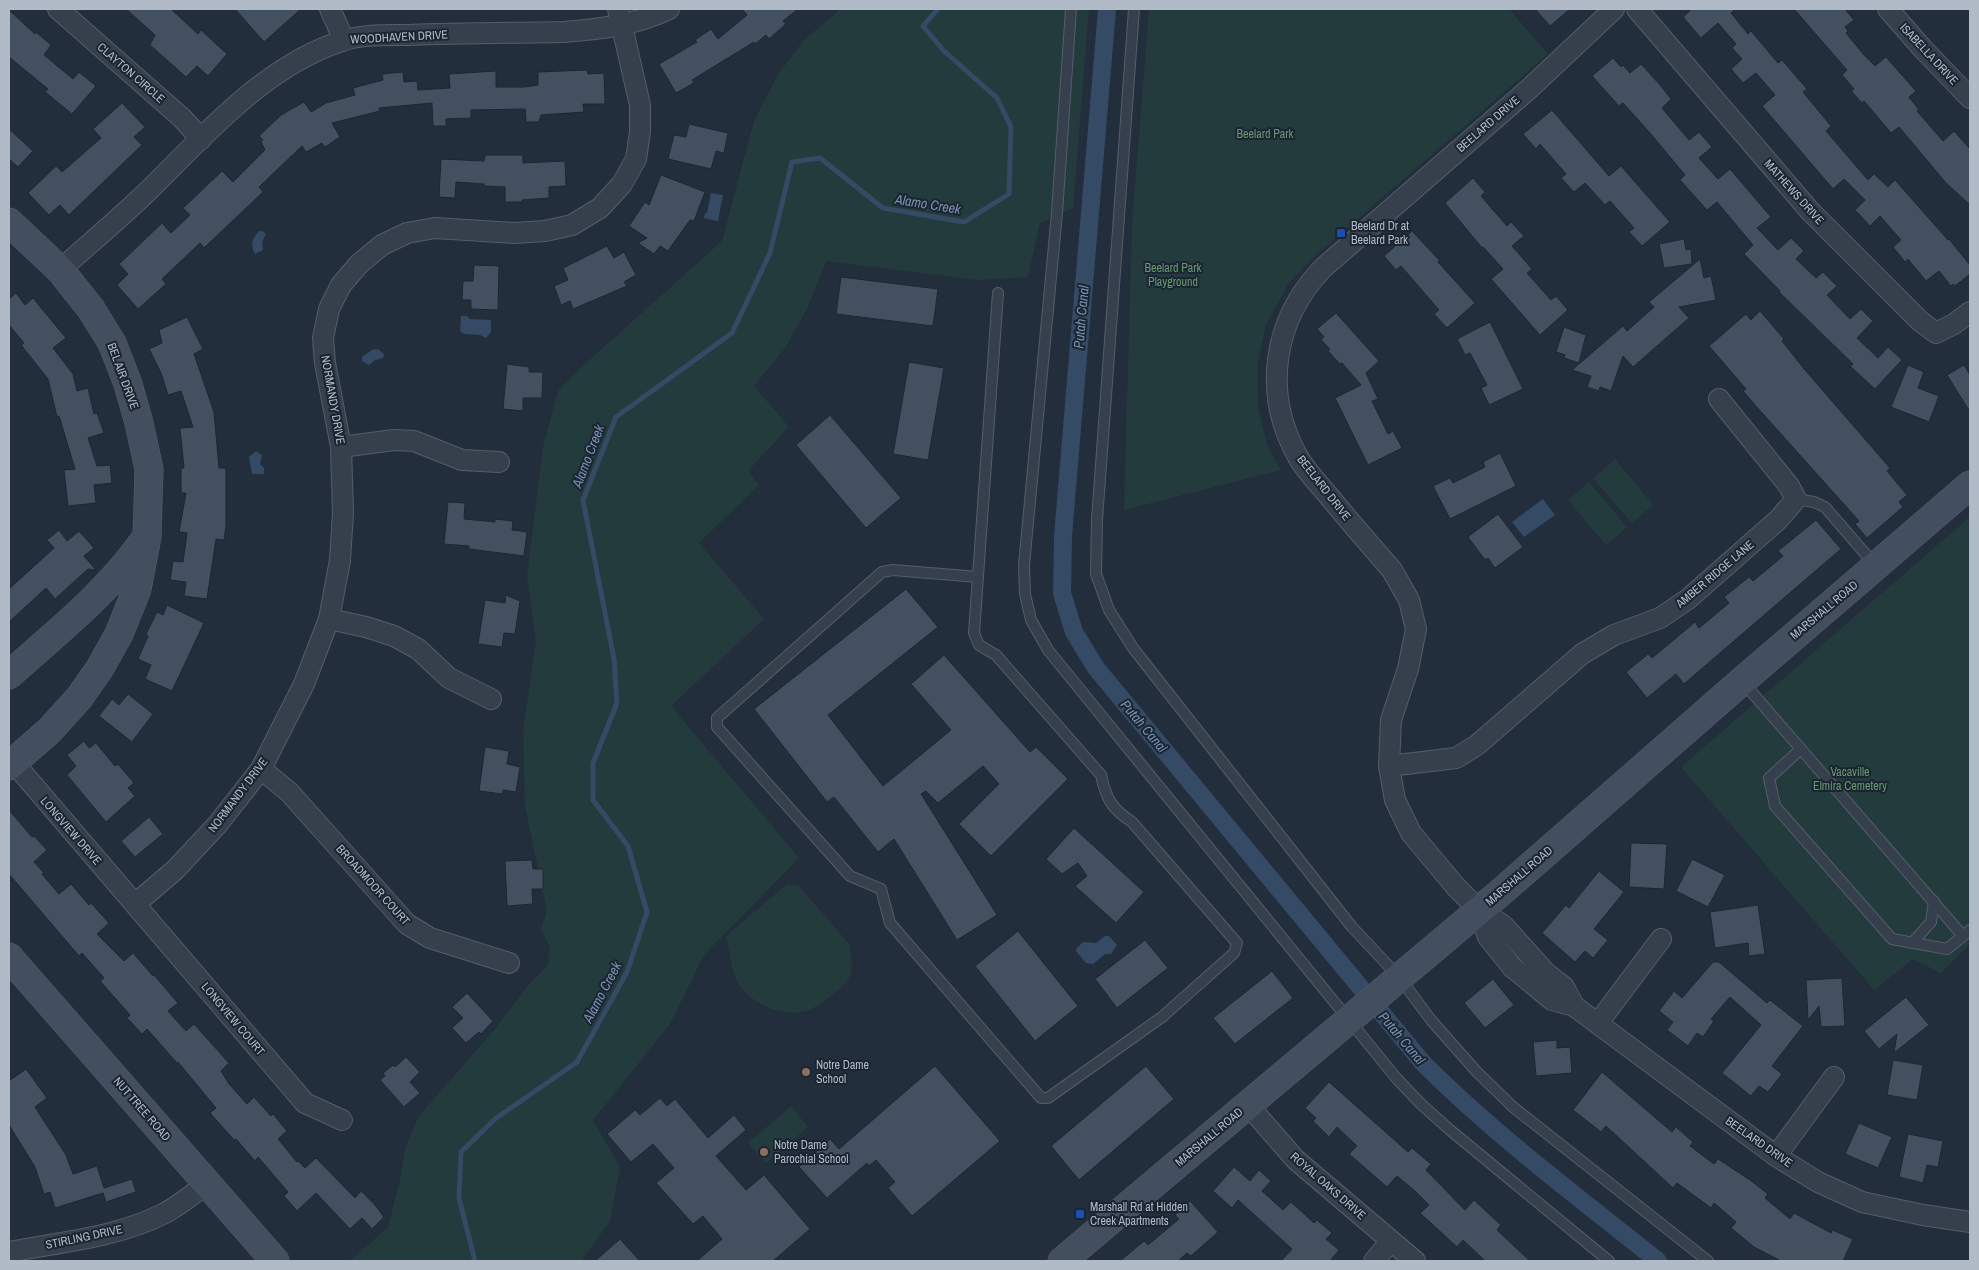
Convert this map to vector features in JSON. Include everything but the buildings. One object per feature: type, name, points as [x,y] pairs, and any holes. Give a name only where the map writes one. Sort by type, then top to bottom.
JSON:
[{"type":"street","name":"CLAYTON CIRCLE","points":[[58,9],[182,118],[201,139]]},
{"type":"street","points":[[330,9],[344,40]]},
{"type":"street","name":"WOODHAVEN DRIVE","points":[[60,270],[128,210],[201,139],[267,80],[291,64],[344,40],[389,35],[564,32],[620,17],[653,16],[669,9]]},
{"type":"street","name":"BEELARD DRIVE","points":[[1614,9],[1529,89],[1323,268],[1300,296],[1282,337],[1276,368],[1277,397],[1284,428],[1290,442],[1308,471],[1392,570],[1401,584],[1414,614],[1416,629],[1414,647],[1391,720],[1389,766],[1395,800],[1411,833],[1456,887],[1479,910],[1503,925],[1546,973],[1564,986],[1574,1006],[1776,1156],[1818,1182],[1862,1202],[1922,1215],[1970,1222]]},
{"type":"street","name":"MATHEWS DRIVE","points":[[1636,9],[1810,211],[1920,321],[1936,333],[1954,324],[1970,312]]},
{"type":"street","name":"ISABELLA DRIVE","points":[[1888,9],[1970,98]]},
{"type":"street","name":"NORMANDY DRIVE","points":[[135,904],[175,870],[211,832],[261,769],[304,684],[329,619],[340,560],[343,513],[341,447],[325,363],[323,338],[329,309],[341,285],[359,264],[382,245],[407,233],[436,228],[514,233],[545,231],[572,224],[600,208],[622,184],[636,159],[640,132],[640,105],[620,17]]},
{"type":"street","name":"BEL AIR DRIVE","points":[[9,222],[60,270],[91,309],[112,343],[128,384],[140,423],[149,469],[147,537],[137,589],[119,634],[100,668],[79,698],[49,731],[10,762]]},
{"type":"street","points":[[1719,399],[1790,486],[1796,499]]},
{"type":"street","points":[[341,447],[394,440],[414,440],[462,460],[499,462]]},
{"type":"street","name":"MARSHALL ROAD","points":[[1062,1261],[1479,910],[1970,484]]},
{"type":"street","name":"AMBER RIDGE LANE","points":[[1389,766],[1420,764],[1456,758],[1477,745],[1582,654],[1614,635],[1660,618],[1688,599],[1779,519],[1796,499]]},
{"type":"street","points":[[9,675],[106,590],[129,563],[147,537]]},
{"type":"street","points":[[329,619],[366,627],[394,636],[418,649],[449,678],[490,699]]},
{"type":"street","name":"LONGVIEW DRIVE","points":[[10,762],[135,904]]},
{"type":"street","name":"BROADMOOR COURT","points":[[261,769],[289,792],[407,924],[430,938],[509,963]]},
{"type":"street","name":"LONGVIEW COURT","points":[[135,904],[305,1103],[342,1120]]},
{"type":"street","points":[[1598,1023],[1660,939]]},
{"type":"street","name":"NUT TREE ROAD","points":[[9,957],[208,1183],[274,1261]]},
{"type":"street","points":[[1776,1156],[1834,1077]]},
{"type":"street","name":"ROYAL OAKS DRIVE","points":[[1247,1104],[1296,1160],[1415,1261]]},
{"type":"street","name":"STIRLING DRIVE","points":[[9,1252],[113,1233],[145,1222],[165,1213],[208,1183]]},
{"type":"street","points":[[1374,1261],[1391,1241]]},
{"type":"street","points":[[9,1247],[9,1252]]},
{"type":"lane","points":[[1071,9],[1057,212],[1024,565],[1025,594],[1031,620],[1048,650],[1376,1054],[1421,1104],[1609,1261]]},
{"type":"lane","points":[[1134,9],[1097,520],[1096,574],[1109,610],[1133,648],[1352,926],[1395,980],[1476,1071],[1513,1107],[1708,1261]]},
{"type":"lane","points":[[978,577],[893,570],[882,572],[717,718],[717,727],[850,876],[881,889],[890,923],[1041,1098],[1048,1098],[1162,1017],[1234,953],[1237,943],[1132,822],[1118,813],[1105,794],[1101,775],[996,655],[979,645],[974,633],[978,577],[998,293]]},
{"type":"lane","points":[[1796,499],[1814,502],[1825,507],[1876,566]]},
{"type":"lane","points":[[1742,681],[1934,901],[1967,933],[1947,949],[1892,939],[1775,806],[1769,778],[1801,749]]},
{"type":"lane","points":[[1912,943],[1931,922],[1934,901]]},
{"type":"green space","points":[[841,9],[1089,9],[1073,208],[1040,223],[1028,277],[978,280],[826,261],[808,307],[785,348],[754,386],[789,427],[748,471],[759,485],[699,543],[764,619],[671,706],[799,858],[704,955],[670,1024],[593,1120],[620,1167],[610,1221],[581,1261],[350,1261],[388,1227],[400,1180],[405,1149],[419,1116],[494,1030],[530,983],[548,965],[550,947],[541,930],[547,911],[525,806],[523,730],[536,641],[527,576],[543,447],[558,391],[586,363],[722,241],[754,121],[777,76],[804,40]]},
{"type":"green space","name":"Beelard Park","points":[[1149,9],[1509,9],[1548,54],[1316,255],[1288,284],[1266,325],[1257,365],[1258,406],[1267,445],[1281,470],[1124,510],[1132,224]]},
{"type":"green space","points":[[1615,459],[1653,505],[1632,523],[1593,478]]},
{"type":"green space","points":[[1589,482],[1627,527],[1606,545],[1568,500]]},
{"type":"green space","name":"Vacaville Elmira Cemetery","points":[[1970,517],[1970,944],[1941,973],[1913,959],[1874,990],[1681,767]]},
{"type":"green space","points":[[787,884],[798,885],[850,945],[851,961],[850,976],[840,989],[814,1008],[794,1013],[778,1011],[762,1005],[743,990],[733,972],[726,936]]},
{"type":"green space","points":[[791,1106],[808,1127],[766,1163],[748,1143]]},
{"type":"water","points":[[711,193],[723,195],[718,221],[704,218],[705,213],[707,213]]},
{"type":"water","points":[[259,231],[266,234],[262,242],[263,250],[255,254],[252,242]]},
{"type":"water","points":[[461,316],[467,316],[470,319],[491,320],[491,332],[486,338],[480,335],[464,334],[460,331]]},
{"type":"water","points":[[378,349],[384,354],[383,358],[375,360],[369,365],[362,361],[362,357],[372,350]]},
{"type":"water","points":[[256,451],[262,455],[260,464],[264,468],[264,474],[252,474],[249,457]]},
{"type":"water","points":[[1543,499],[1555,515],[1524,537],[1512,522]]},
{"type":"water","points":[[1105,936],[1109,936],[1117,945],[1111,954],[1105,954],[1093,964],[1086,963],[1076,951],[1077,948],[1083,942],[1096,943]]},
{"type":"waterway","name":"Alamo Creek","points":[[475,1261],[459,1198],[461,1152],[495,1119],[577,1062],[627,972],[647,912],[628,846],[593,800],[593,763],[617,703],[614,659],[583,500],[616,417],[732,333],[770,253],[792,162],[820,158],[883,208],[964,222],[1009,194],[1011,127],[997,98],[944,51],[923,26],[938,9]]},
{"type":"waterway","name":"Putah Canal","points":[[1107,9],[1063,536],[1062,593],[1074,632],[1096,668],[1423,1063],[1450,1090],[1508,1140],[1658,1261]]},
{"type":"place","name":"Beelard Dr at Beelard Park","points":[[1341,233]]},
{"type":"place","name":"Notre Dame School","points":[[806,1072]]},
{"type":"place","name":"Notre Dame Parochial School","points":[[764,1152]]},
{"type":"place","name":"Marshall Rd at Hidden Creek Apartments","points":[[1080,1214]]},
{"type":"park label","name":"Beelard Park Playground","points":[[1173,275]]}]
